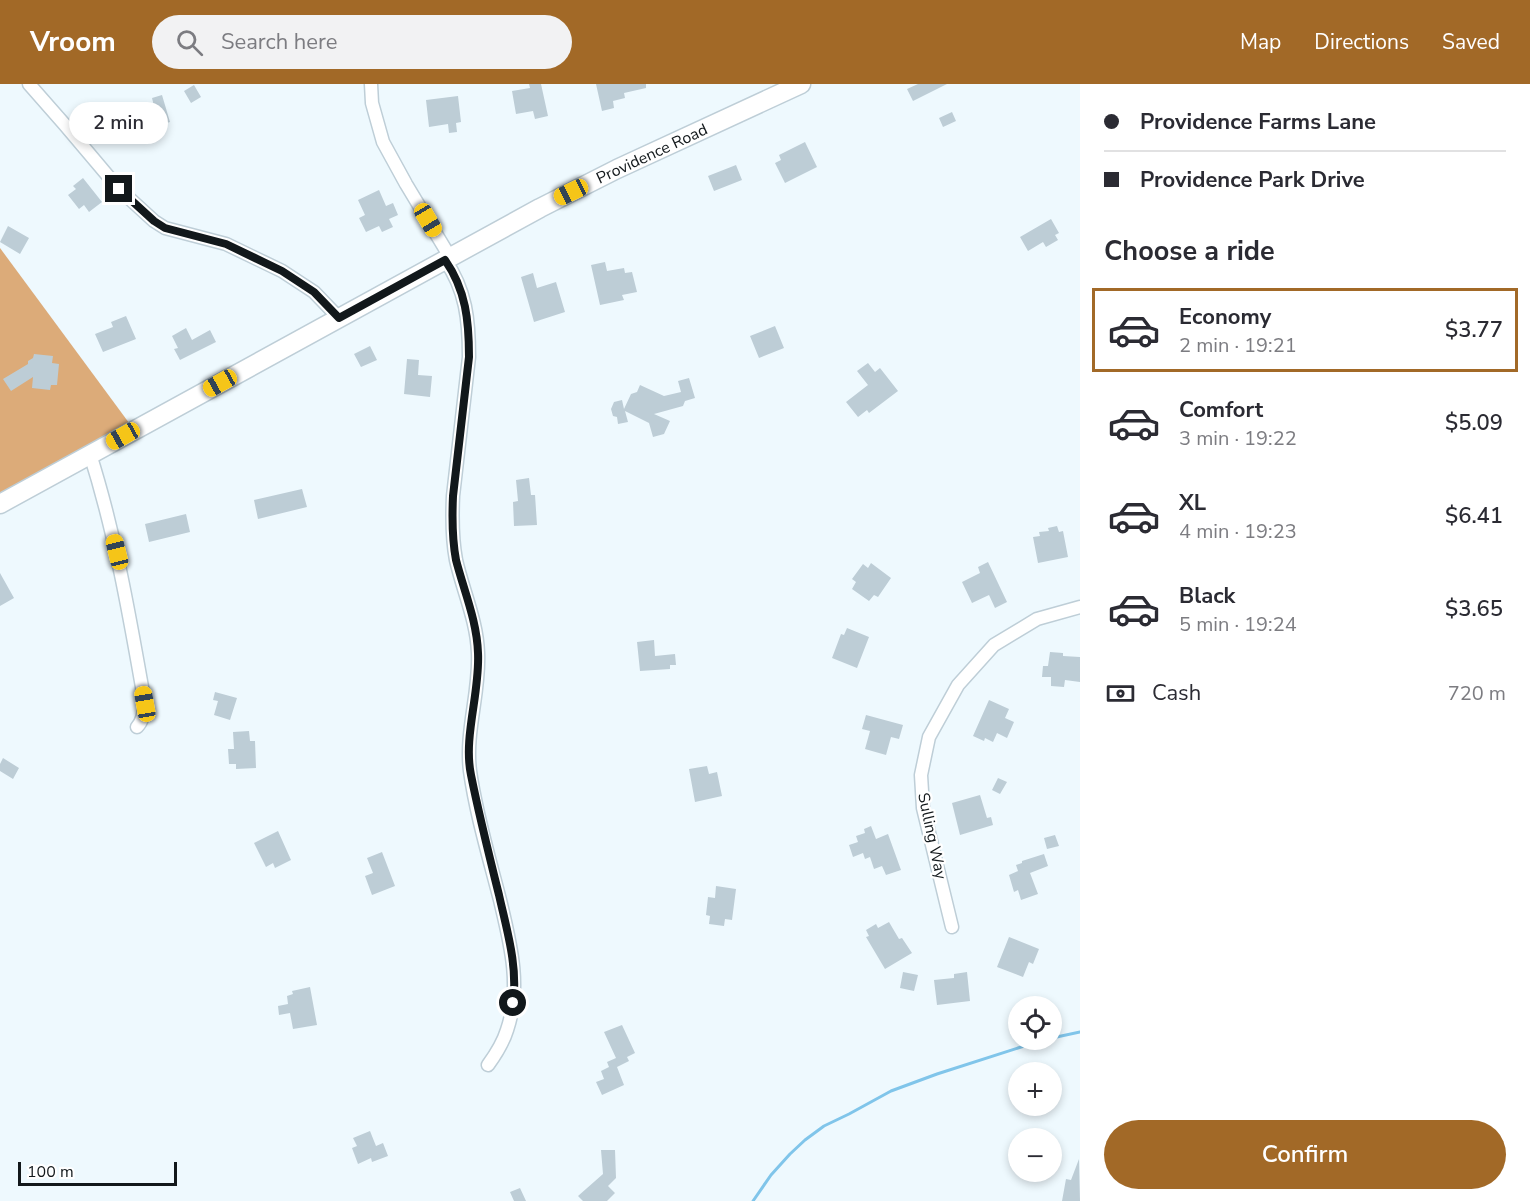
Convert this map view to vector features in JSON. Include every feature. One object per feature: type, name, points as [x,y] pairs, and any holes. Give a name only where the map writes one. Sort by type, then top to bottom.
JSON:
[{"type":"street","points":[[28,84],[66,125],[119,189],[154,221],[165,228],[226,244],[282,271],[314,292],[339,318]]},
{"type":"street","points":[[371,84],[372,103],[382,142],[448,258],[462,291],[469,340],[452,518],[456,558],[474,625],[478,651],[478,679],[469,743],[470,770],[478,814],[511,944],[514,972],[514,998],[508,1028],[500,1048],[488,1065]]},
{"type":"street","name":"Providence Road","points":[[0,504],[540,208],[617,169],[801,84]]},
{"type":"street","points":[[90,454],[117,552],[143,692],[144,714],[137,727]]},
{"type":"street","name":"Sulling Way","points":[[952,927],[923,807],[921,775],[928,737],[958,685],[994,645],[1037,619],[1080,607]]},
{"type":"shaded area","points":[[0,248],[135,431],[0,497]]},
{"type":"building","points":[[529,84],[541,84],[548,116],[535,119],[533,111],[516,114],[512,91],[530,88]]},
{"type":"building","points":[[596,84],[646,84],[646,88],[624,93],[625,98],[613,101],[614,108],[602,111]]},
{"type":"building","points":[[918,84],[947,84],[913,101],[907,89]]},
{"type":"building","points":[[194,85],[201,97],[191,103],[184,91]]},
{"type":"building","points":[[162,95],[170,122],[136,133],[131,118],[155,110],[152,98]]},
{"type":"building","points":[[458,96],[461,122],[456,123],[457,132],[449,133],[448,124],[429,127],[426,100]]},
{"type":"building","points":[[952,112],[956,121],[943,127],[939,118]]},
{"type":"building","points":[[805,142],[817,167],[785,183],[775,163],[781,160],[779,155]]},
{"type":"building","points":[[736,165],[742,180],[714,191],[708,176]]},
{"type":"building","points":[[83,178],[102,202],[89,212],[84,205],[79,209],[68,195],[76,189],[73,186]]},
{"type":"building","points":[[379,190],[386,206],[393,203],[398,215],[389,219],[393,227],[382,232],[379,226],[366,232],[359,218],[365,215],[358,200]]},
{"type":"building","points":[[1051,219],[1059,233],[1055,235],[1058,240],[1046,247],[1043,242],[1028,251],[1020,237]]},
{"type":"building","points":[[8,226],[29,238],[20,254],[0,242]]},
{"type":"building","points":[[605,262],[607,271],[624,268],[625,273],[632,272],[637,292],[622,295],[624,300],[600,305],[591,265]]},
{"type":"building","points":[[533,273],[537,288],[556,282],[565,312],[534,322],[521,277]]},
{"type":"building","points":[[126,316],[136,339],[103,352],[95,334],[113,327],[111,322]]},
{"type":"building","points":[[775,326],[784,348],[759,358],[750,336]]},
{"type":"building","points":[[186,328],[192,340],[210,330],[216,342],[180,360],[174,349],[178,348],[172,336]]},
{"type":"building","points":[[370,346],[377,360],[361,367],[354,354]]},
{"type":"building","points":[[34,354],[53,356],[52,363],[59,364],[57,385],[51,385],[50,390],[32,388],[33,377],[11,391],[3,379],[28,364]]},
{"type":"building","points":[[407,359],[419,360],[418,375],[432,376],[430,397],[404,394]]},
{"type":"building","points":[[868,363],[875,372],[880,368],[898,391],[869,413],[867,410],[858,417],[846,402],[868,385],[857,371]]},
{"type":"building","points":[[689,378],[695,398],[685,401],[683,406],[654,414],[670,421],[664,434],[653,437],[649,423],[625,411],[628,422],[618,424],[617,417],[613,416],[611,409],[614,402],[622,400],[624,409],[631,394],[637,392],[640,385],[664,396],[681,392],[678,381]]},
{"type":"building","points":[[529,478],[531,495],[535,495],[537,525],[514,526],[513,502],[518,501],[516,480]]},
{"type":"building","points":[[302,489],[307,507],[258,519],[254,500]]},
{"type":"building","points":[[186,514],[190,532],[149,542],[145,524]]},
{"type":"building","points":[[1057,526],[1059,532],[1063,531],[1068,557],[1038,563],[1033,537],[1040,536],[1039,532],[1049,531],[1048,528]]},
{"type":"building","points":[[988,562],[1007,602],[995,608],[989,595],[972,603],[962,582],[980,573],[978,567]]},
{"type":"building","points":[[871,563],[891,578],[878,597],[874,595],[869,601],[852,589],[856,582],[852,579],[863,564],[868,568]]},
{"type":"building","points":[[0,573],[14,598],[0,606]]},
{"type":"building","points":[[847,628],[869,637],[857,668],[832,658],[841,634],[844,635]]},
{"type":"building","points":[[654,640],[655,656],[675,654],[676,665],[670,665],[670,669],[640,671],[637,642]]},
{"type":"building","points":[[1050,652],[1063,653],[1063,656],[1080,657],[1080,682],[1065,680],[1064,687],[1051,686],[1051,677],[1042,677],[1043,666],[1048,666]]},
{"type":"building","points":[[215,692],[237,698],[230,720],[214,715],[218,701],[213,700]]},
{"type":"building","points":[[989,700],[1009,709],[1005,718],[1014,722],[1007,738],[997,733],[993,742],[973,736]]},
{"type":"building","points":[[866,715],[903,725],[899,739],[891,737],[886,755],[865,749],[870,731],[862,729]]},
{"type":"building","points":[[249,731],[250,741],[255,741],[256,768],[236,769],[236,764],[229,764],[228,749],[234,749],[233,732]]},
{"type":"building","points":[[3,758],[19,768],[13,779],[0,771]]},
{"type":"building","points":[[707,766],[709,774],[717,772],[722,796],[695,802],[689,769]]},
{"type":"building","points":[[998,778],[1007,782],[1000,794],[992,790]]},
{"type":"building","points":[[980,795],[987,818],[991,817],[993,825],[960,835],[952,803]]},
{"type":"building","points":[[871,826],[876,839],[888,834],[901,870],[886,875],[882,866],[874,869],[870,857],[865,859],[863,853],[853,857],[849,845],[858,842],[856,836],[865,833],[864,829]]},
{"type":"building","points":[[278,831],[291,860],[275,868],[273,863],[266,867],[254,843]]},
{"type":"building","points":[[1055,835],[1059,846],[1047,849],[1044,838]]},
{"type":"building","points":[[382,852],[395,886],[372,895],[365,876],[373,873],[367,858]]},
{"type":"building","points":[[1044,854],[1048,866],[1030,873],[1038,894],[1021,900],[1018,890],[1014,892],[1009,875],[1018,871],[1016,865],[1022,861]]},
{"type":"building","points":[[716,886],[736,889],[732,920],[725,919],[724,926],[709,924],[710,916],[706,915],[708,897],[715,898]]},
{"type":"building","points":[[889,922],[899,939],[902,938],[912,953],[885,969],[866,937],[869,936],[866,930],[876,924],[878,928]]},
{"type":"building","points":[[1009,937],[1039,949],[1033,964],[1029,962],[1023,977],[997,967]]},
{"type":"building","points":[[903,972],[918,975],[914,991],[900,988]]},
{"type":"building","points":[[967,972],[970,1001],[937,1005],[934,980],[954,978],[954,974]]},
{"type":"building","points":[[310,987],[317,1025],[293,1029],[290,1013],[279,1015],[278,1006],[288,1004],[287,996],[293,994],[292,991]]},
{"type":"building","points":[[622,1025],[635,1053],[627,1057],[629,1061],[617,1067],[624,1085],[602,1095],[596,1082],[604,1079],[601,1071],[609,1067],[607,1062],[616,1058],[604,1032]]},
{"type":"building","points":[[370,1131],[376,1146],[383,1143],[388,1156],[372,1162],[371,1158],[358,1164],[352,1148],[357,1146],[353,1138]]},
{"type":"building","points":[[601,1150],[615,1150],[616,1178],[608,1186],[615,1193],[607,1201],[583,1201],[578,1196],[603,1174]]},
{"type":"building","points":[[1079,1159],[1080,1201],[1062,1201],[1066,1179],[1071,1180]]},
{"type":"building","points":[[520,1188],[526,1201],[514,1201],[510,1192]]},
{"type":"waterway","points":[[1062,1036],[1080,1032]]},
{"type":"waterway","points":[[753,1201],[771,1175],[790,1154],[824,1126],[891,1091],[1012,1050]]},
{"type":"route","points":[[119,189],[165,228],[226,244],[282,271],[314,292],[339,318],[445,260],[455,274],[462,291],[469,340],[452,518],[456,558],[474,625],[478,651],[478,679],[469,743],[470,770],[478,814],[511,944],[514,972],[513,1003]]}]
